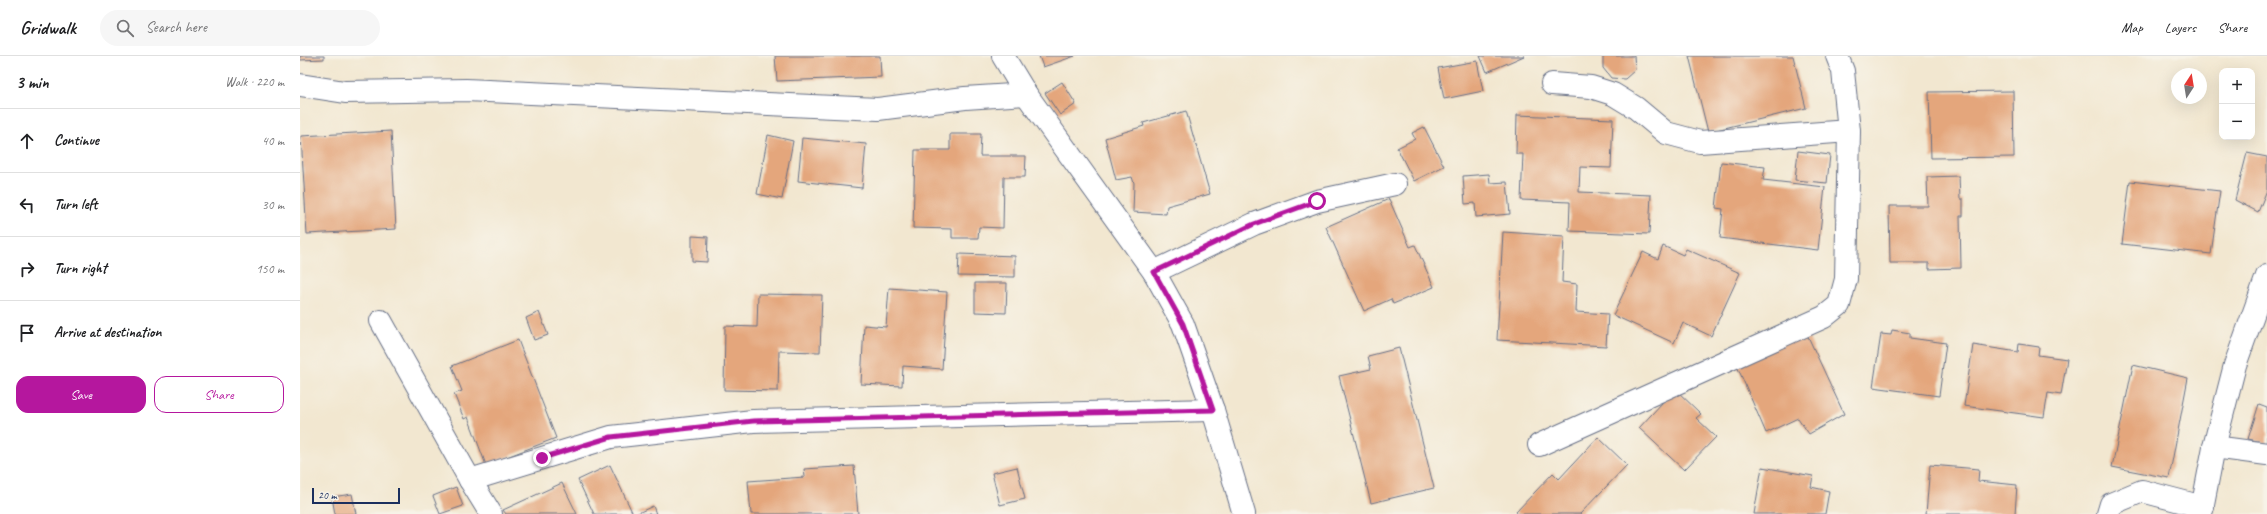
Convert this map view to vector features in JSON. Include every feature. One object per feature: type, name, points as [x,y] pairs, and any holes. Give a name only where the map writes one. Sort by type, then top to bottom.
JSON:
[{"type":"street","points":[[1003,56],[1026,94],[1154,272],[1183,324],[1213,410],[1244,514]]},
{"type":"street","points":[[1539,445],[1824,317],[1839,305],[1846,279],[1849,131],[1842,72],[1837,56]]},
{"type":"street","points":[[1552,84],[1591,87],[1613,94],[1636,108],[1666,133],[1700,142],[1849,131]]},
{"type":"street","points":[[300,85],[345,92],[466,90],[878,109],[965,98],[1026,94]]},
{"type":"street","points":[[1154,272],[1261,221],[1317,201],[1395,184]]},
{"type":"street","points":[[2108,514],[2111,504],[2142,491],[2202,510],[2214,447],[2234,365],[2267,276]]},
{"type":"street","points":[[381,321],[470,480],[491,514]]},
{"type":"street","points":[[470,480],[611,437],[753,421],[1213,410]]},
{"type":"street","points":[[2214,447],[2267,454]]},
{"type":"building","points":[[300,56],[324,56],[324,59],[300,60]]},
{"type":"building","points":[[775,56],[880,56],[881,77],[777,81]]},
{"type":"building","points":[[1039,56],[1075,56],[1043,67]]},
{"type":"building","points":[[1480,56],[1524,56],[1487,72]]},
{"type":"building","points":[[1603,56],[1634,56],[1635,70],[1625,79],[1611,78],[1603,68]]},
{"type":"building","points":[[1689,56],[1793,56],[1806,108],[1708,132]]},
{"type":"building","points":[[1477,61],[1483,91],[1444,99],[1438,68]]},
{"type":"building","points":[[1062,82],[1076,104],[1060,115],[1045,93]]},
{"type":"building","points":[[2013,91],[2014,157],[1931,158],[1929,92]]},
{"type":"building","points":[[1186,111],[1210,194],[1167,206],[1166,214],[1133,212],[1134,183],[1132,177],[1116,180],[1105,138],[1144,126],[1143,123]]},
{"type":"building","points":[[1517,115],[1613,119],[1611,168],[1580,167],[1579,192],[1651,195],[1649,234],[1569,231],[1570,202],[1521,200],[1523,154],[1516,154]]},
{"type":"building","points":[[1424,127],[1444,166],[1414,181],[1397,148],[1415,139],[1412,133]]},
{"type":"building","points":[[391,131],[396,229],[307,234],[301,136]]},
{"type":"building","points":[[950,134],[981,134],[980,156],[1026,156],[1025,177],[1004,177],[1003,228],[979,227],[978,238],[952,238],[952,229],[913,228],[915,150],[950,150]]},
{"type":"building","points":[[768,135],[793,141],[782,199],[757,194]]},
{"type":"building","points":[[802,138],[866,144],[862,188],[798,181]]},
{"type":"building","points":[[1798,151],[1830,155],[1827,183],[1795,180]]},
{"type":"building","points":[[2247,153],[2267,157],[2267,190],[2258,212],[2235,200]]},
{"type":"building","points":[[1721,162],[1765,167],[1763,180],[1825,187],[1818,250],[1720,238],[1723,209],[1716,208]]},
{"type":"building","points":[[1489,174],[1490,183],[1507,182],[1510,214],[1476,217],[1475,203],[1465,204],[1463,176]]},
{"type":"building","points":[[1959,176],[1960,199],[1963,199],[1963,216],[1960,216],[1961,268],[1929,269],[1929,263],[1890,263],[1889,206],[1928,206],[1927,177]]},
{"type":"building","points":[[2130,181],[2220,191],[2211,254],[2122,244]]},
{"type":"building","points":[[1389,199],[1410,247],[1415,245],[1434,287],[1393,304],[1391,299],[1364,311],[1326,227]]},
{"type":"building","points":[[1503,232],[1564,236],[1562,282],[1577,284],[1576,312],[1608,314],[1606,346],[1497,340]]},
{"type":"building","points":[[692,236],[708,237],[707,262],[692,261]]},
{"type":"building","points":[[1663,246],[1683,255],[1686,249],[1740,273],[1711,336],[1683,323],[1674,343],[1613,315],[1643,252],[1658,259]]},
{"type":"building","points":[[959,254],[1015,256],[1015,277],[958,276]]},
{"type":"building","points":[[975,283],[1007,283],[1006,313],[975,312]]},
{"type":"building","points":[[889,288],[947,292],[942,369],[903,366],[902,386],[861,384],[864,325],[886,327]]},
{"type":"building","points":[[758,294],[822,295],[820,352],[779,351],[778,391],[724,390],[725,326],[757,327]]},
{"type":"building","points":[[539,312],[548,335],[534,340],[526,318]]},
{"type":"building","points":[[1805,330],[1844,414],[1809,434],[1798,418],[1766,433],[1737,366]]},
{"type":"building","points":[[1892,330],[1910,333],[1910,338],[1946,343],[1939,396],[1873,387],[1881,334],[1891,335]]},
{"type":"building","points":[[518,340],[556,438],[486,465],[468,417],[464,419],[454,394],[462,391],[452,366]]},
{"type":"building","points":[[2019,344],[2039,347],[2038,355],[2067,359],[2061,395],[2048,393],[2044,417],[1964,406],[1973,345],[2018,352]]},
{"type":"building","points":[[1399,348],[1434,488],[1371,503],[1339,376],[1371,369],[1368,356]]},
{"type":"building","points":[[2133,365],[2188,378],[2169,478],[2112,467]]},
{"type":"building","points":[[1675,389],[1701,414],[1696,418],[1716,437],[1684,470],[1639,428]]},
{"type":"building","points":[[2259,404],[2267,407],[2267,443],[2248,439]]},
{"type":"building","points":[[1598,437],[1627,465],[1580,514],[1518,514],[1516,512],[1553,473],[1559,479]]},
{"type":"building","points":[[610,465],[633,514],[594,514],[578,480]]},
{"type":"building","points":[[1930,465],[1979,469],[1978,481],[2017,485],[2015,514],[1926,514]]},
{"type":"building","points":[[854,466],[858,514],[751,514],[748,481],[805,477],[804,469]]},
{"type":"building","points":[[1017,467],[1025,499],[1000,505],[992,473]]},
{"type":"building","points":[[1762,467],[1813,476],[1811,487],[1829,491],[1825,514],[1754,514]]},
{"type":"building","points":[[562,483],[577,514],[506,514],[503,510]]},
{"type":"building","points":[[456,487],[463,506],[440,514],[433,496]]},
{"type":"building","points":[[352,494],[356,514],[335,514],[332,497]]},
{"type":"building","points":[[653,506],[656,514],[636,514]]},
{"type":"route","points":[[542,458],[611,437],[753,421],[1213,410],[1183,324],[1154,272],[1254,224],[1317,201]]}]
